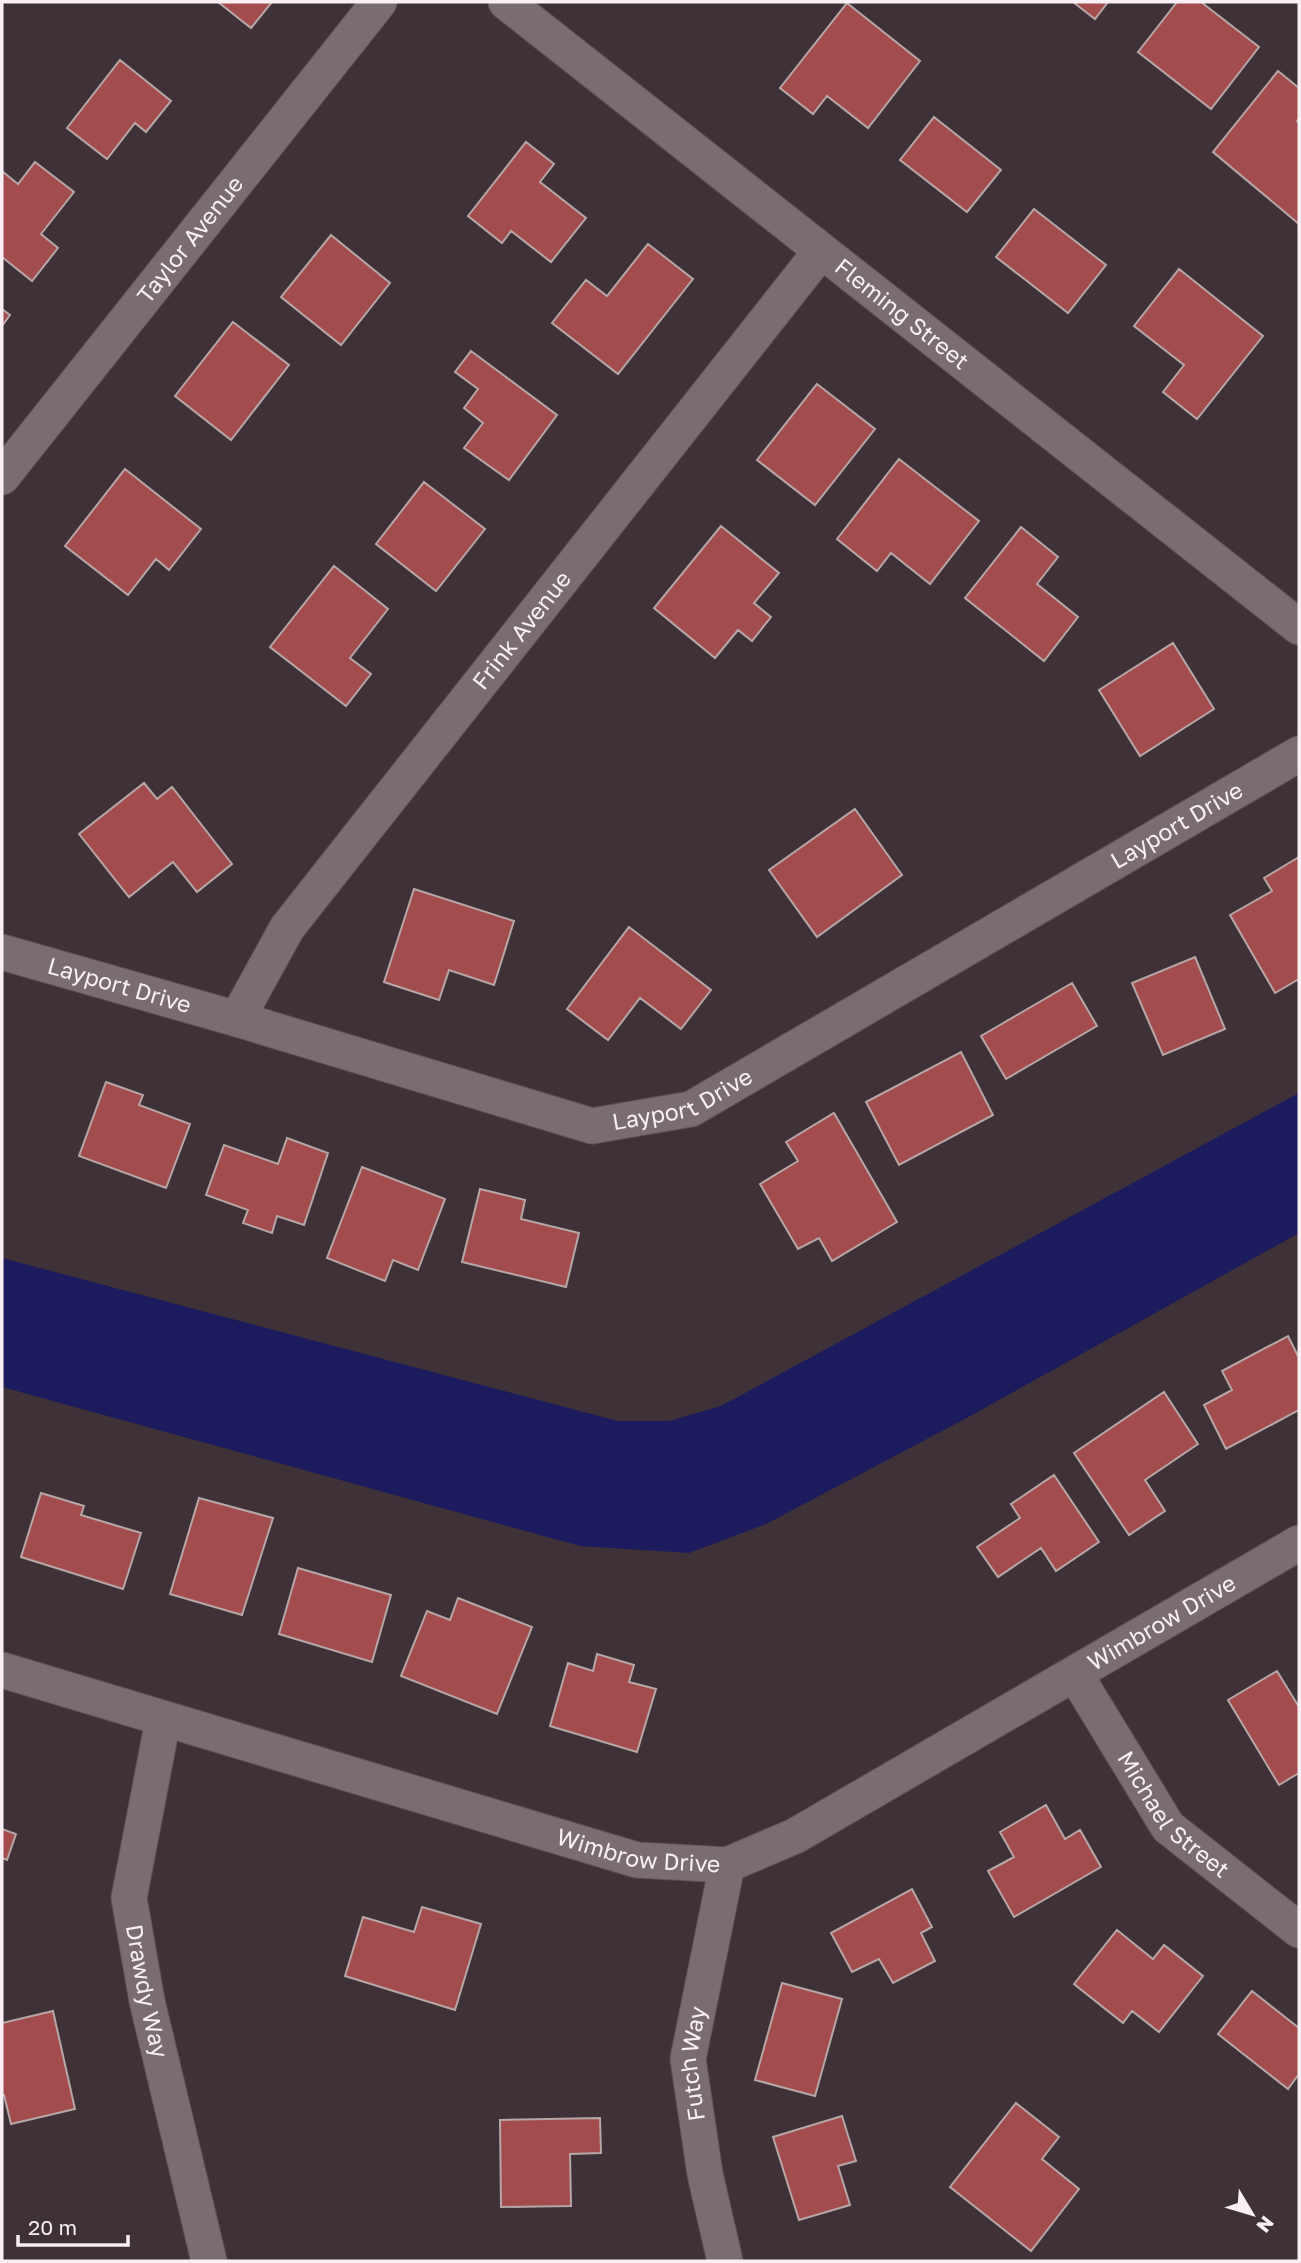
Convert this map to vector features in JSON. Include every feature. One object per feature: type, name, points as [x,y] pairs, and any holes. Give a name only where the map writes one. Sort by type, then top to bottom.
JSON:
[{"type":"street","name":"Taylor Avenue","points":[[2,477],[379,2]]},
{"type":"street","name":"Fleming Street","points":[[506,2],[1299,627]]},
{"type":"street","name":"Frink Avenue","points":[[237,1018],[287,928],[821,251]]},
{"type":"street","name":"Layport Drive","points":[[2,952],[237,1018],[593,1126],[691,1109],[1299,754]]},
{"type":"street","name":"Wimbrow Drive","points":[[2,1670],[637,1860],[727,1865],[795,1836],[1299,1544]]},
{"type":"street","name":"Michael Street","points":[[1074,1674],[1168,1827],[1299,1930]]},
{"type":"street","name":"Drawdy Way","points":[[163,1720],[129,1898],[147,2001],[209,2261]]},
{"type":"street","name":"Futch Way","points":[[725,2261],[705,2174],[688,2059],[727,1865]]},
{"type":"shaded area","points":[[1299,1093],[1299,1233],[963,1420],[766,1524],[689,1553],[580,1546],[2,1387],[2,1258],[618,1421],[669,1421],[721,1406]]},
{"type":"building","points":[[218,2],[272,2],[251,28]]},
{"type":"building","points":[[1073,2],[1108,2],[1095,19]]},
{"type":"building","points":[[1177,2],[1201,2],[1259,47],[1211,109],[1138,52]]},
{"type":"building","points":[[847,3],[920,61],[868,128],[827,96],[813,114],[780,88]]},
{"type":"building","points":[[120,60],[171,101],[146,132],[135,123],[107,159],[67,128]]},
{"type":"building","points":[[1278,71],[1299,88],[1299,224],[1213,152]]},
{"type":"building","points":[[934,117],[1001,170],[967,212],[900,160]]},
{"type":"building","points":[[526,142],[554,164],[540,182],[586,218],[551,262],[511,231],[502,243],[468,216]]},
{"type":"building","points":[[35,162],[74,192],[41,234],[58,248],[32,281],[2,257],[2,171],[18,184]]},
{"type":"building","points":[[1034,209],[1106,265],[1068,313],[996,257]]},
{"type":"building","points":[[331,235],[390,283],[341,345],[281,297]]},
{"type":"building","points":[[648,244],[693,279],[618,374],[552,323],[586,280],[607,296]]},
{"type":"building","points":[[1179,269],[1263,336],[1197,419],[1163,392],[1184,365],[1134,326]]},
{"type":"building","points":[[2,309],[10,315],[2,326]]},
{"type":"building","points":[[233,322],[289,365],[231,440],[175,396]]},
{"type":"building","points":[[471,351],[557,415],[509,480],[464,448],[483,423],[464,408],[478,389],[455,372]]},
{"type":"building","points":[[817,384],[875,429],[815,505],[757,460]]},
{"type":"building","points":[[899,459],[979,521],[930,584],[891,553],[877,571],[837,539]]},
{"type":"building","points":[[125,469],[201,529],[169,570],[156,559],[128,595],[65,546]]},
{"type":"building","points":[[424,482],[485,529],[436,591],[376,544]]},
{"type":"building","points":[[721,526],[779,573],[754,603],[771,617],[752,641],[738,630],[715,658],[654,608]]},
{"type":"building","points":[[1021,527],[1058,557],[1037,584],[1078,617],[1044,661],[965,598]]},
{"type":"building","points":[[334,566],[388,609],[350,658],[371,674],[346,706],[270,647]]},
{"type":"building","points":[[1173,643],[1214,709],[1140,756],[1099,690]]},
{"type":"building","points":[[144,783],[157,799],[172,787],[232,864],[197,892],[173,862],[129,897],[79,834]]},
{"type":"building","points":[[855,809],[902,875],[817,937],[769,870]]},
{"type":"building","points":[[1299,857],[1299,979],[1275,993],[1230,915],[1272,891],[1264,878]]},
{"type":"building","points":[[414,889],[514,921],[494,985],[449,970],[439,1000],[384,982]]},
{"type":"building","points":[[629,927],[711,990],[681,1029],[640,998],[608,1040],[567,1009]]},
{"type":"building","points":[[1195,957],[1225,1029],[1163,1055],[1132,983]]},
{"type":"building","points":[[1072,983],[1097,1026],[1006,1079],[981,1036]]},
{"type":"building","points":[[961,1052],[993,1115],[899,1165],[866,1102]]},
{"type":"building","points":[[106,1082],[143,1095],[139,1105],[190,1124],[166,1188],[79,1156]]},
{"type":"building","points":[[834,1113],[897,1222],[832,1261],[819,1238],[798,1249],[760,1184],[798,1161],[786,1142]]},
{"type":"building","points":[[287,1138],[328,1153],[304,1225],[277,1216],[272,1233],[243,1223],[248,1210],[206,1195],[224,1145],[278,1164]]},
{"type":"building","points":[[362,1167],[445,1199],[418,1270],[393,1260],[385,1281],[327,1258]]},
{"type":"building","points":[[480,1189],[525,1200],[521,1219],[579,1233],[566,1287],[462,1262]]},
{"type":"building","points":[[1288,1336],[1299,1358],[1299,1410],[1226,1449],[1204,1405],[1232,1390],[1222,1371]]},
{"type":"building","points":[[1164,1392],[1198,1444],[1145,1480],[1165,1511],[1129,1535],[1074,1453]]},
{"type":"building","points":[[1054,1475],[1099,1542],[1056,1571],[1041,1548],[998,1577],[977,1547],[1020,1518],[1011,1504]]},
{"type":"building","points":[[41,1493],[84,1506],[81,1515],[141,1533],[123,1589],[21,1557]]},
{"type":"building","points":[[199,1498],[273,1518],[242,1615],[170,1594]]},
{"type":"building","points":[[298,1568],[391,1595],[372,1662],[279,1634]]},
{"type":"building","points":[[458,1598],[532,1627],[497,1714],[401,1676],[427,1611],[450,1620]]},
{"type":"building","points":[[597,1654],[634,1665],[629,1682],[656,1689],[637,1752],[550,1726],[568,1663],[593,1671]]},
{"type":"building","points":[[1277,1671],[1299,1707],[1299,1773],[1279,1785],[1228,1700]]},
{"type":"building","points":[[1046,1805],[1065,1839],[1080,1830],[1101,1867],[1014,1917],[988,1871],[1014,1857],[1000,1832]]},
{"type":"building","points":[[2,1829],[16,1834],[7,1860],[2,1858]]},
{"type":"building","points":[[912,1889],[932,1927],[921,1933],[935,1961],[893,1983],[879,1959],[852,1972],[831,1933]]},
{"type":"building","points":[[422,1907],[481,1924],[455,2010],[345,1976],[363,1917],[414,1932]]},
{"type":"building","points":[[1117,1930],[1153,1959],[1164,1945],[1203,1976],[1159,2032],[1132,2011],[1123,2023],[1074,1984]]},
{"type":"building","points":[[782,1983],[842,1999],[815,2096],[755,2080]]},
{"type":"building","points":[[1252,1991],[1299,2028],[1299,2074],[1288,2089],[1218,2034]]},
{"type":"building","points":[[53,2011],[75,2109],[11,2124],[4,2095],[2,2096],[2,2023]]},
{"type":"building","points":[[1016,2103],[1059,2137],[1042,2159],[1079,2189],[1031,2251],[950,2187]]},
{"type":"building","points":[[842,2116],[856,2161],[838,2166],[850,2205],[799,2220],[773,2137]]},
{"type":"building","points":[[600,2118],[601,2153],[570,2154],[571,2206],[501,2207],[500,2120]]}]
